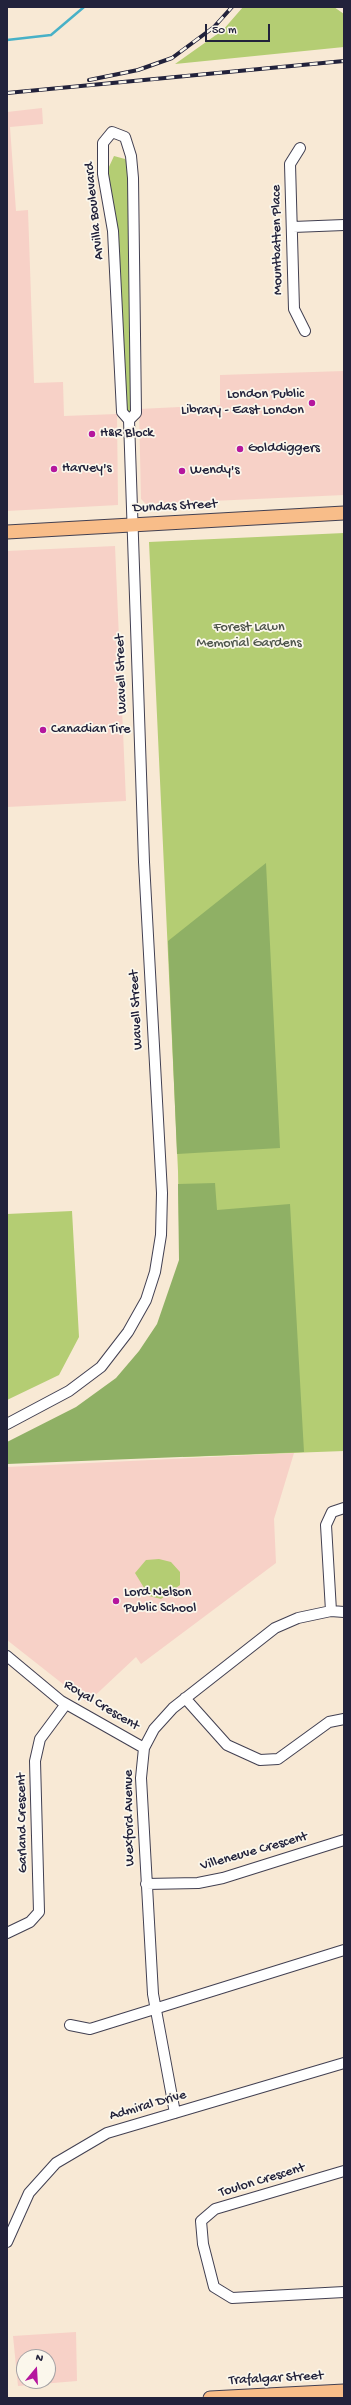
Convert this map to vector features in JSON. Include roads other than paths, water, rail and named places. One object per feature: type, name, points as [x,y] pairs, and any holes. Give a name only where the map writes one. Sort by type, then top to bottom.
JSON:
[{"type":"main road","name":"Dundas Street","points":[[7,532],[344,513]]},
{"type":"main road","name":"Trafalgar Street","points":[[210,2398],[344,2391]]},
{"type":"street","name":"Arvilla Boulevard","points":[[129,420],[136,413],[133,178],[131,156],[126,137],[112,132],[103,142],[103,174],[113,232],[122,412],[129,420],[131,526]]},
{"type":"street","name":"Mountbatten Place","points":[[300,148],[290,164],[293,227],[294,309],[305,331]]},
{"type":"street","points":[[293,227],[344,225]]},
{"type":"street","name":"Wavell Street","points":[[7,1424],[69,1391],[101,1367],[128,1332],[146,1300],[155,1272],[161,1235],[162,1193],[145,891],[131,526]]},
{"type":"street","points":[[331,1611],[326,1524],[332,1512],[344,1508]]},
{"type":"street","name":"Wexford Avenue","points":[[175,2113],[153,1994],[141,1778],[144,1748],[154,1729],[173,1708],[275,1628],[298,1618],[331,1611],[344,1612]]},
{"type":"street","name":"Royal Crescent","points":[[7,1656],[66,1704],[144,1748]]},
{"type":"street","points":[[185,1698],[227,1745],[260,1760],[278,1759],[329,1722],[344,1719]]},
{"type":"street","name":"Garland Crescent","points":[[7,1933],[30,1922],[39,1912],[35,1761],[40,1739],[66,1704]]},
{"type":"street","name":"Villeneuve Crescent","points":[[146,1884],[198,1883],[223,1878],[344,1840]]},
{"type":"street","points":[[70,2025],[90,2029],[344,1950]]},
{"type":"street","name":"Admiral Drive","points":[[7,2242],[29,2193],[56,2163],[107,2133],[344,2063]]},
{"type":"street","name":"Toulon Crescent","points":[[344,2171],[215,2210],[201,2221],[203,2244],[214,2288],[232,2298],[344,2292]]},
{"type":"waterway","points":[[7,40],[51,35],[84,7]]},
{"type":"railway","points":[[89,80],[138,70],[172,58],[214,27],[232,7]]},
{"type":"railway","points":[[7,93],[344,61]]},
{"type":"place","name":"London Public Library - East London","points":[[312,403]]},
{"type":"place","name":"H&R Block","points":[[92,434]]},
{"type":"place","name":"Golddiggers","points":[[240,449]]},
{"type":"place","name":"Harvey's","points":[[54,469]]},
{"type":"place","name":"Wendy's","points":[[182,471]]},
{"type":"place","name":"Canadian Tire","points":[[43,730]]},
{"type":"place","name":"Lord Nelson Public School","points":[[116,1601]]},
{"type":"park label","name":"Forest Lawn Memorial Gardens","points":[[249,636]]}]
